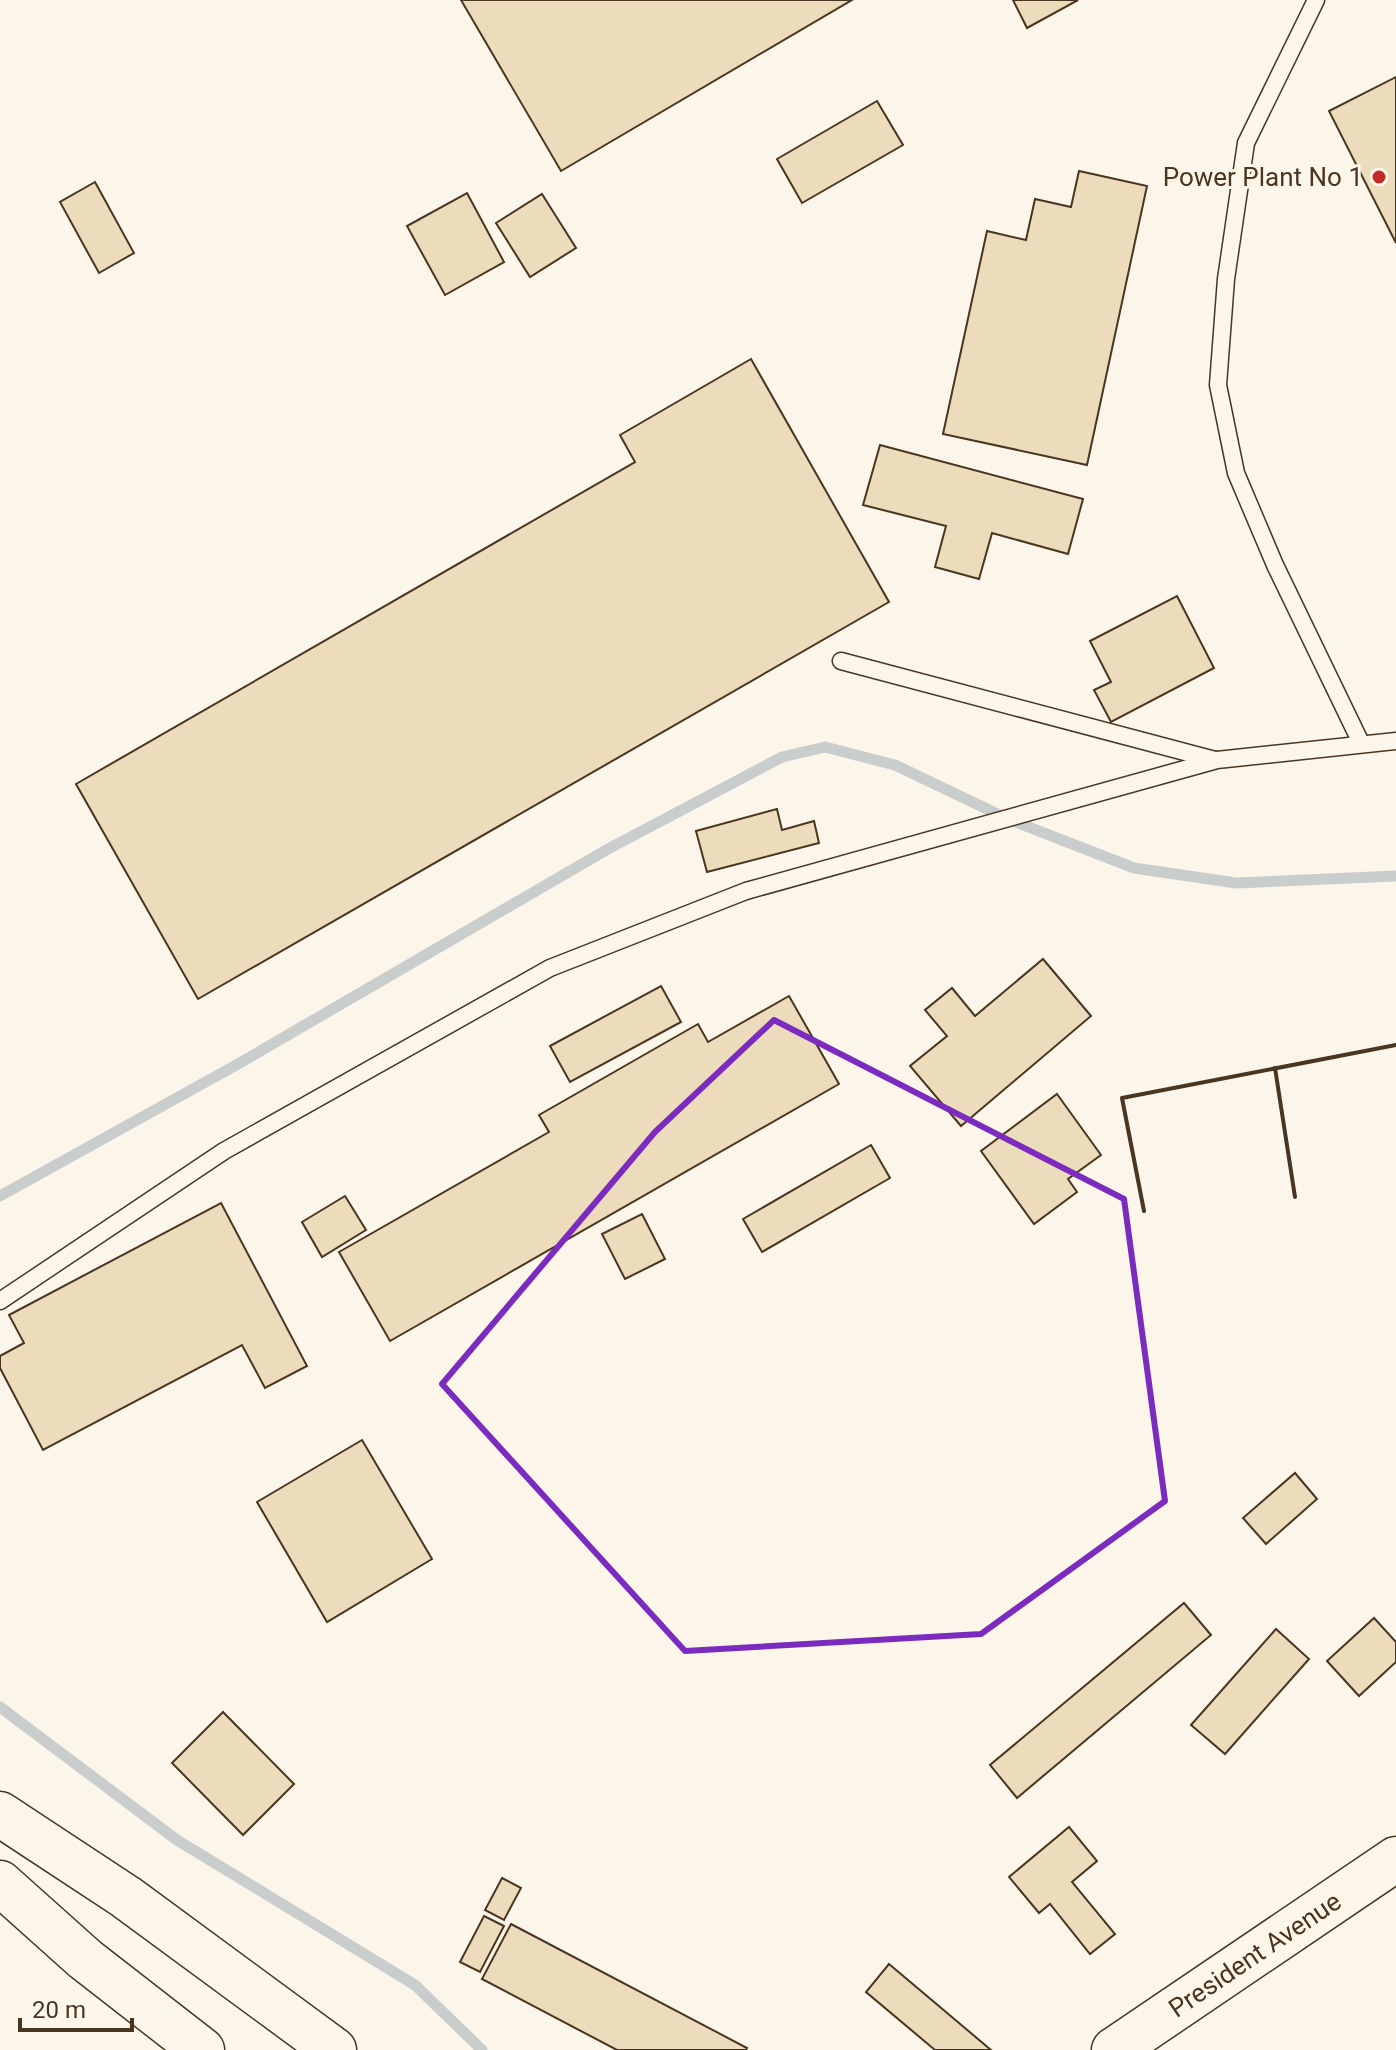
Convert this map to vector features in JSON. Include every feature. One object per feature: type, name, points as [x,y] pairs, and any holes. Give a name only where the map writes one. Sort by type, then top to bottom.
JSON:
[{"type":"main road","points":[[0,1814],[126,1897],[334,2050]]},
{"type":"main road","name":"President Avenue","points":[[1114,2050],[1396,1859]]},
{"type":"main road","points":[[0,1883],[85,1959],[202,2050]]},
{"type":"lane","points":[[1316,0],[1246,143],[1226,279],[1218,385],[1236,473],[1275,565],[1361,743]]},
{"type":"lane","points":[[841,661],[1217,760]]},
{"type":"lane","points":[[0,1301],[224,1151],[550,968],[746,891],[1217,760],[1396,741]]},
{"type":"highlighted area","points":[[774,1020],[1124,1199],[1165,1501],[981,1634],[685,1651],[442,1384],[655,1132]]},
{"type":"building","points":[[461,0],[852,0],[561,171]]},
{"type":"building","points":[[1013,0],[1078,0],[1027,28]]},
{"type":"building","name":"Power Plant No 1","points":[[1396,77],[1396,243],[1329,111]]},
{"type":"building","points":[[877,101],[903,145],[802,203],[777,159]]},
{"type":"building","points":[[1079,171],[1147,186],[1087,465],[943,434],[987,231],[1026,240],[1035,199],[1071,207]]},
{"type":"building","points":[[95,182],[134,253],[99,273],[60,202]]},
{"type":"building","points":[[467,193],[504,262],[445,295],[407,226]]},
{"type":"building","points":[[542,194],[576,248],[530,277],[496,223]]},
{"type":"building","points":[[751,359],[889,602],[198,999],[76,784],[635,462],[620,435]]},
{"type":"building","points":[[880,445],[1083,499],[1068,554],[992,533],[979,579],[935,567],[946,526],[863,505]]},
{"type":"building","points":[[1177,596],[1214,668],[1111,722],[1094,690],[1111,682],[1090,641]]},
{"type":"building","points":[[777,809],[782,830],[814,821],[819,843],[707,872],[696,831]]},
{"type":"building","points":[[1043,959],[1091,1016],[961,1126],[910,1066],[947,1036],[925,1010],[952,988],[975,1016]]},
{"type":"building","points":[[661,986],[681,1022],[570,1082],[550,1046]]},
{"type":"building","points":[[789,996],[839,1084],[390,1341],[339,1252],[549,1132],[539,1115],[698,1024],[708,1042]]},
{"type":"building","points":[[1057,1094],[1101,1155],[1068,1179],[1077,1192],[1034,1224],[981,1151]]},
{"type":"building","points":[[871,1145],[890,1178],[762,1252],[743,1219]]},
{"type":"building","points":[[345,1196],[366,1230],[322,1257],[302,1222]]},
{"type":"building","points":[[221,1203],[307,1366],[265,1388],[242,1345],[43,1450],[0,1368],[0,1356],[24,1343],[9,1315]]},
{"type":"building","points":[[642,1214],[665,1259],[625,1279],[602,1234]]},
{"type":"building","points":[[362,1440],[432,1559],[327,1622],[257,1502]]},
{"type":"building","points":[[1295,1473],[1317,1499],[1266,1544],[1243,1518]]},
{"type":"building","points":[[1184,1603],[1211,1635],[1017,1798],[990,1765]]},
{"type":"building","points":[[1374,1618],[1396,1642],[1396,1662],[1359,1696],[1327,1661]]},
{"type":"building","points":[[1276,1629],[1309,1659],[1225,1754],[1191,1725]]},
{"type":"building","points":[[223,1712],[294,1784],[243,1835],[172,1763]]},
{"type":"building","points":[[1069,1827],[1097,1861],[1072,1882],[1115,1934],[1090,1954],[1050,1904],[1039,1913],[1009,1877]]},
{"type":"building","points":[[502,1878],[521,1888],[504,1920],[485,1910]]},
{"type":"building","points":[[484,1916],[504,1926],[480,1972],[460,1962]]},
{"type":"building","points":[[511,1924],[746,2050],[617,2050],[482,1979]]},
{"type":"building","points":[[889,1964],[991,2050],[935,2050],[866,1992]]},
{"type":"waterway","points":[[0,1196],[238,1064],[608,849],[782,757],[825,747],[895,765],[1008,819],[1134,868],[1236,883],[1396,876]]},
{"type":"waterway","points":[[0,1707],[177,1840],[415,1985],[482,2050]]},
{"type":"wall","points":[[1144,1211],[1122,1098],[1396,1045]]},
{"type":"wall","points":[[1275,1068],[1295,1197]]},
{"type":"place","name":"Power Plant No 1","points":[[1379,177]]}]
